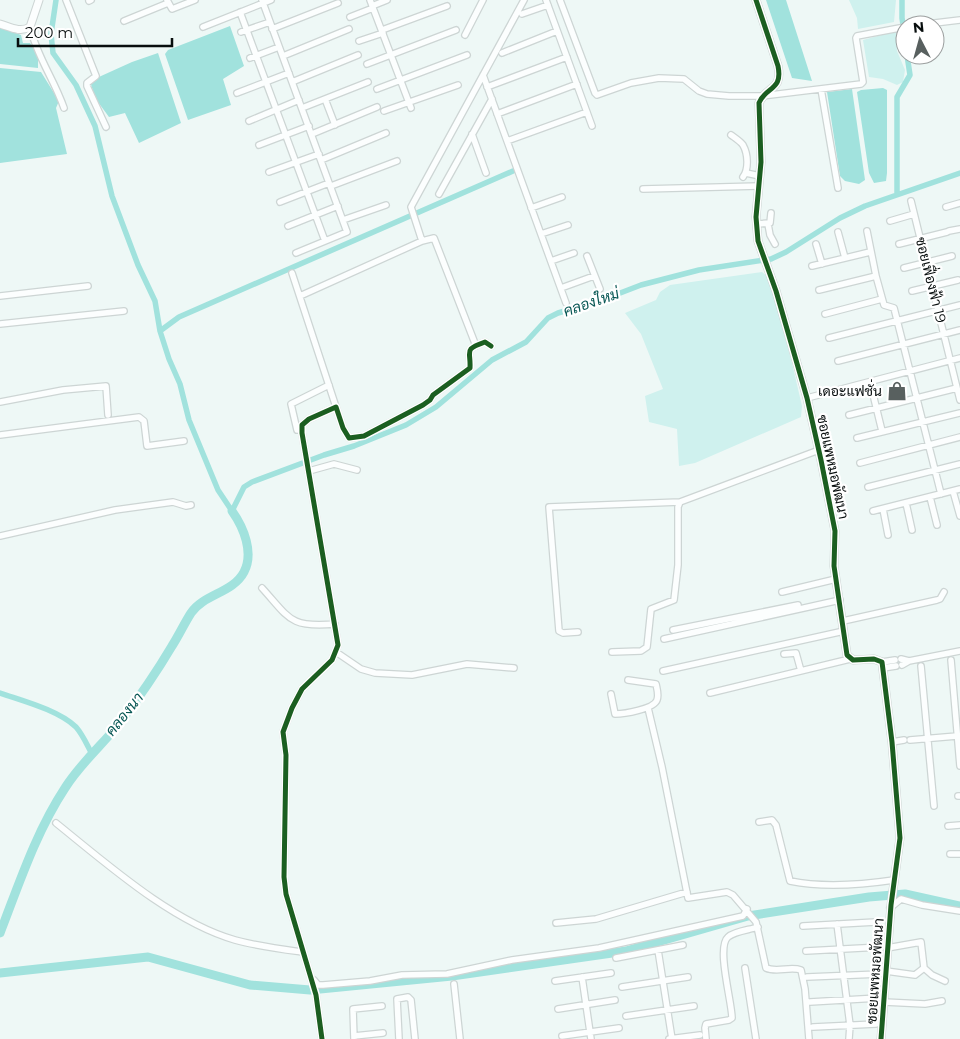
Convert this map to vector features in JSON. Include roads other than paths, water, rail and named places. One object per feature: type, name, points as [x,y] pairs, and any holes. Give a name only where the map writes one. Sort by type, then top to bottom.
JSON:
[{"type":"street","points":[[39,0],[30,27],[38,54],[64,108]]},
{"type":"street","points":[[66,0],[96,76],[87,82],[87,86],[106,127]]},
{"type":"street","points":[[124,21],[168,1],[172,9],[195,0]]},
{"type":"street","points":[[203,27],[272,0]]},
{"type":"street","points":[[350,17],[372,5],[387,0]]},
{"type":"street","points":[[465,34],[483,0]]},
{"type":"street","points":[[422,241],[411,207],[524,0]]},
{"type":"street","points":[[560,0],[596,94],[648,79],[672,78],[687,80],[694,88],[707,94],[762,96],[862,84],[856,36],[858,34],[895,28]]},
{"type":"street","points":[[756,0],[780,77],[773,88],[762,96],[759,103],[761,162],[756,224],[768,224]]},
{"type":"street","points":[[263,2],[347,232],[296,253]]},
{"type":"street","points":[[272,28],[338,3]]},
{"type":"street","points":[[522,14],[547,3],[592,126]]},
{"type":"street","points":[[372,5],[410,105]]},
{"type":"street","points":[[359,41],[447,6]]},
{"type":"street","points":[[240,12],[253,57],[266,82],[325,241]]},
{"type":"street","points":[[945,22],[960,20]]},
{"type":"street","points":[[244,31],[270,22]]},
{"type":"street","points":[[0,24],[16,30],[30,27]]},
{"type":"street","points":[[282,56],[349,29]]},
{"type":"street","points":[[367,64],[456,30]]},
{"type":"street","points":[[502,53],[557,31]]},
{"type":"street","points":[[253,57],[279,47]]},
{"type":"street","points":[[292,82],[358,55]]},
{"type":"street","points":[[377,89],[467,55]]},
{"type":"street","points":[[487,87],[567,57]]},
{"type":"street","points":[[237,93],[289,73]]},
{"type":"street","points":[[483,75],[566,303]]},
{"type":"street","points":[[302,108],[368,82]]},
{"type":"street","points":[[497,114],[577,84]]},
{"type":"street","points":[[384,111],[410,105],[458,85]]},
{"type":"street","points":[[821,89],[838,188]]},
{"type":"street","points":[[325,99],[335,125]]},
{"type":"street","points":[[439,194],[492,99]]},
{"type":"street","points":[[249,121],[299,100]]},
{"type":"street","points":[[312,134],[377,107]]},
{"type":"street","points":[[507,141],[587,112]]},
{"type":"street","points":[[259,145],[309,126]]},
{"type":"street","points":[[269,172],[320,157],[386,133]]},
{"type":"street","points":[[472,134],[486,173]]},
{"type":"street","points":[[731,135],[744,148],[747,167],[745,175],[760,175]]},
{"type":"street","points":[[280,202],[306,191],[397,161]]},
{"type":"street","points":[[643,189],[759,186]]},
{"type":"street","points":[[532,208],[562,197]]},
{"type":"street","name":"ซอยเฟื่องฟ้า 19","points":[[911,201],[950,360],[959,387],[960,400]]},
{"type":"street","points":[[946,207],[960,203]]},
{"type":"street","points":[[343,220],[386,205]]},
{"type":"street","points":[[288,226],[338,206]]},
{"type":"street","points":[[770,213],[771,222],[768,224],[770,235],[775,244]]},
{"type":"street","points":[[890,221],[914,214]]},
{"type":"street","name":"ซอยแพหมอพัฒนา","points":[[756,224],[758,241],[776,291],[807,398],[835,531],[833,560],[847,653],[850,659]]},
{"type":"street","points":[[541,234],[568,225]]},
{"type":"street","points":[[899,244],[960,229]]},
{"type":"street","points":[[866,231],[882,299],[885,306],[893,307],[897,321],[941,494]]},
{"type":"street","points":[[838,232],[845,258]]},
{"type":"street","points":[[300,296],[422,241],[434,238],[476,346]]},
{"type":"street","points":[[816,244],[822,264]]},
{"type":"street","points":[[812,266],[870,252]]},
{"type":"street","points":[[551,261],[574,253]]},
{"type":"street","points":[[904,268],[956,255]]},
{"type":"street","points":[[587,256],[600,290]]},
{"type":"street","points":[[292,273],[343,428],[349,438],[364,436],[423,406],[433,395],[470,368],[468,353],[470,349],[485,342],[491,346]]},
{"type":"street","points":[[561,288],[594,276]]},
{"type":"street","points":[[819,290],[876,276]]},
{"type":"street","points":[[912,291],[958,280]]},
{"type":"street","points":[[0,296],[88,286]]},
{"type":"street","points":[[825,314],[882,299]]},
{"type":"street","points":[[829,338],[960,305]]},
{"type":"street","points":[[0,324],[124,311]]},
{"type":"street","points":[[838,361],[960,330]]},
{"type":"street","points":[[807,398],[960,358]]},
{"type":"street","points":[[870,382],[882,431]]},
{"type":"street","points":[[297,430],[290,404],[329,385]]},
{"type":"street","points":[[0,402],[63,390],[106,386],[108,415]]},
{"type":"street","points":[[849,415],[959,387]]},
{"type":"street","points":[[322,1039],[316,995],[286,894],[283,868],[286,755],[283,732],[302,689],[334,655],[338,641],[302,433],[302,425],[309,419],[336,407]]},
{"type":"street","points":[[857,438],[960,413]]},
{"type":"street","points":[[0,435],[139,417],[144,421],[147,446],[184,441]]},
{"type":"street","points":[[860,463],[960,436]]},
{"type":"street","points":[[578,632],[563,633],[559,631],[549,507],[680,502],[818,450]]},
{"type":"street","points":[[308,469],[334,464],[357,470]]},
{"type":"street","points":[[868,487],[960,464]]},
{"type":"street","points":[[873,511],[960,489]]},
{"type":"street","points":[[953,491],[960,516]]},
{"type":"street","points":[[930,497],[937,525]]},
{"type":"street","points":[[0,536],[114,510],[173,502],[191,506]]},
{"type":"street","points":[[612,652],[644,650],[647,647],[651,609],[674,600],[678,565],[678,507],[680,502]]},
{"type":"street","points":[[906,503],[912,530]]},
{"type":"street","points":[[882,509],[888,535]]},
{"type":"street","points":[[782,592],[836,579]]},
{"type":"street","points":[[262,588],[290,619],[300,624],[312,626],[335,624]]},
{"type":"street","points":[[843,621],[940,599],[944,592]]},
{"type":"street","points":[[673,630],[839,599]]},
{"type":"street","points":[[664,639],[839,599]]},
{"type":"street","points":[[663,671],[844,631]]},
{"type":"street","points":[[710,693],[850,659],[874,659],[883,665],[960,651]]},
{"type":"street","points":[[784,654],[796,654],[801,671]]},
{"type":"street","points":[[334,655],[361,669],[374,673],[412,675],[467,664],[514,668]]},
{"type":"street","points":[[951,660],[960,766]]},
{"type":"street","points":[[759,822],[769,819],[776,824],[790,882],[807,885],[893,883],[900,838],[883,665]]},
{"type":"street","points":[[921,666],[934,806]]},
{"type":"street","points":[[610,694],[615,714],[648,708],[654,705],[657,701],[656,684],[628,680]]},
{"type":"street","points":[[648,708],[662,767],[688,898],[730,892],[747,909],[757,924],[766,968],[773,971],[799,969],[802,972],[809,1039]]},
{"type":"street","points":[[892,742],[957,736]]},
{"type":"street","points":[[56,823],[112,869],[194,923],[234,940],[302,952]]},
{"type":"street","points":[[948,826],[960,825]]},
{"type":"street","points":[[950,854],[960,854]]},
{"type":"street","name":"ซอยแพหมอพัฒนา","points":[[881,1039],[884,948],[893,883]]},
{"type":"street","points":[[556,923],[596,919],[687,892]]},
{"type":"street","points":[[891,906],[902,899],[922,905],[960,911]]},
{"type":"street","points":[[312,980],[321,985],[364,982],[402,975],[442,974],[512,960],[616,945],[743,916],[747,909]]},
{"type":"street","points":[[803,926],[876,922]]},
{"type":"street","points":[[706,1039],[706,1024],[732,1018],[723,953],[725,941],[728,937],[757,924]]},
{"type":"street","points":[[837,924],[850,1025],[849,1039]]},
{"type":"street","points":[[806,951],[884,948],[921,942],[924,968],[932,975],[945,981]]},
{"type":"street","points":[[616,958],[683,945]]},
{"type":"street","points":[[658,950],[671,1039],[700,1035]]},
{"type":"street","points":[[746,968],[756,1039]]},
{"type":"street","points":[[807,977],[883,972],[915,974],[924,968]]},
{"type":"street","points":[[555,981],[611,973]]},
{"type":"street","points":[[582,977],[592,1039]]},
{"type":"street","points":[[622,987],[688,977]]},
{"type":"street","points":[[454,984],[460,1039]]},
{"type":"street","points":[[399,1039],[397,999],[408,997],[411,1000],[415,1039]]},
{"type":"street","points":[[810,1002],[846,999],[924,1004],[942,1001]]},
{"type":"street","points":[[558,1009],[615,1000]]},
{"type":"street","points":[[382,1006],[354,1009],[354,1037],[383,1033]]},
{"type":"street","points":[[626,1016],[694,1006]]},
{"type":"street","points":[[813,1027],[876,1024]]},
{"type":"street","points":[[562,1036],[619,1028]]},
{"type":"water","points":[[766,0],[786,0],[812,81],[792,78]]},
{"type":"water","points":[[230,26],[244,66],[223,79],[231,105],[188,120],[165,54],[168,50]]},
{"type":"water","points":[[0,27],[21,35],[23,43],[30,43],[38,54],[38,68],[0,64]]},
{"type":"water","points":[[158,53],[181,123],[139,143],[125,113],[109,117],[95,98],[90,81],[132,62]]},
{"type":"water","points":[[0,68],[41,72],[59,101],[56,108],[67,154],[0,163]]},
{"type":"water","points":[[883,88],[887,90],[887,173],[886,181],[874,183],[869,173],[857,92]]},
{"type":"water","points":[[852,89],[865,180],[859,184],[845,181],[840,176],[827,92]]},
{"type":"waterway","name":"คลองใหม่","points":[[56,0],[51,34],[53,53],[76,85],[95,126],[112,196],[138,265],[155,301],[160,331],[180,384],[189,420],[218,490],[232,511],[244,487],[252,482],[354,446],[406,425],[436,407],[492,360],[526,342],[548,318],[558,313],[602,300],[641,285],[699,270],[771,259],[786,252],[840,218],[865,206],[960,173]]},
{"type":"waterway","points":[[902,0],[902,15]]},
{"type":"waterway","points":[[897,194],[897,97],[910,75],[908,65]]},
{"type":"waterway","points":[[160,331],[179,317],[513,171]]},
{"type":"waterway","name":"คลองนา","points":[[0,933],[21,877],[45,822],[71,779],[133,705],[160,666],[191,613],[203,602],[233,585],[244,572],[247,565],[248,549],[244,533],[232,511]]},
{"type":"waterway","points":[[0,693],[40,707],[69,721],[83,737],[92,754]]},
{"type":"waterway","points":[[0,973],[148,957],[250,985],[310,990],[452,976],[626,951],[748,916],[869,897],[905,894],[960,906]]},
{"type":"place","name":"เดอะแฟชั่น","points":[[897,391]]}]
